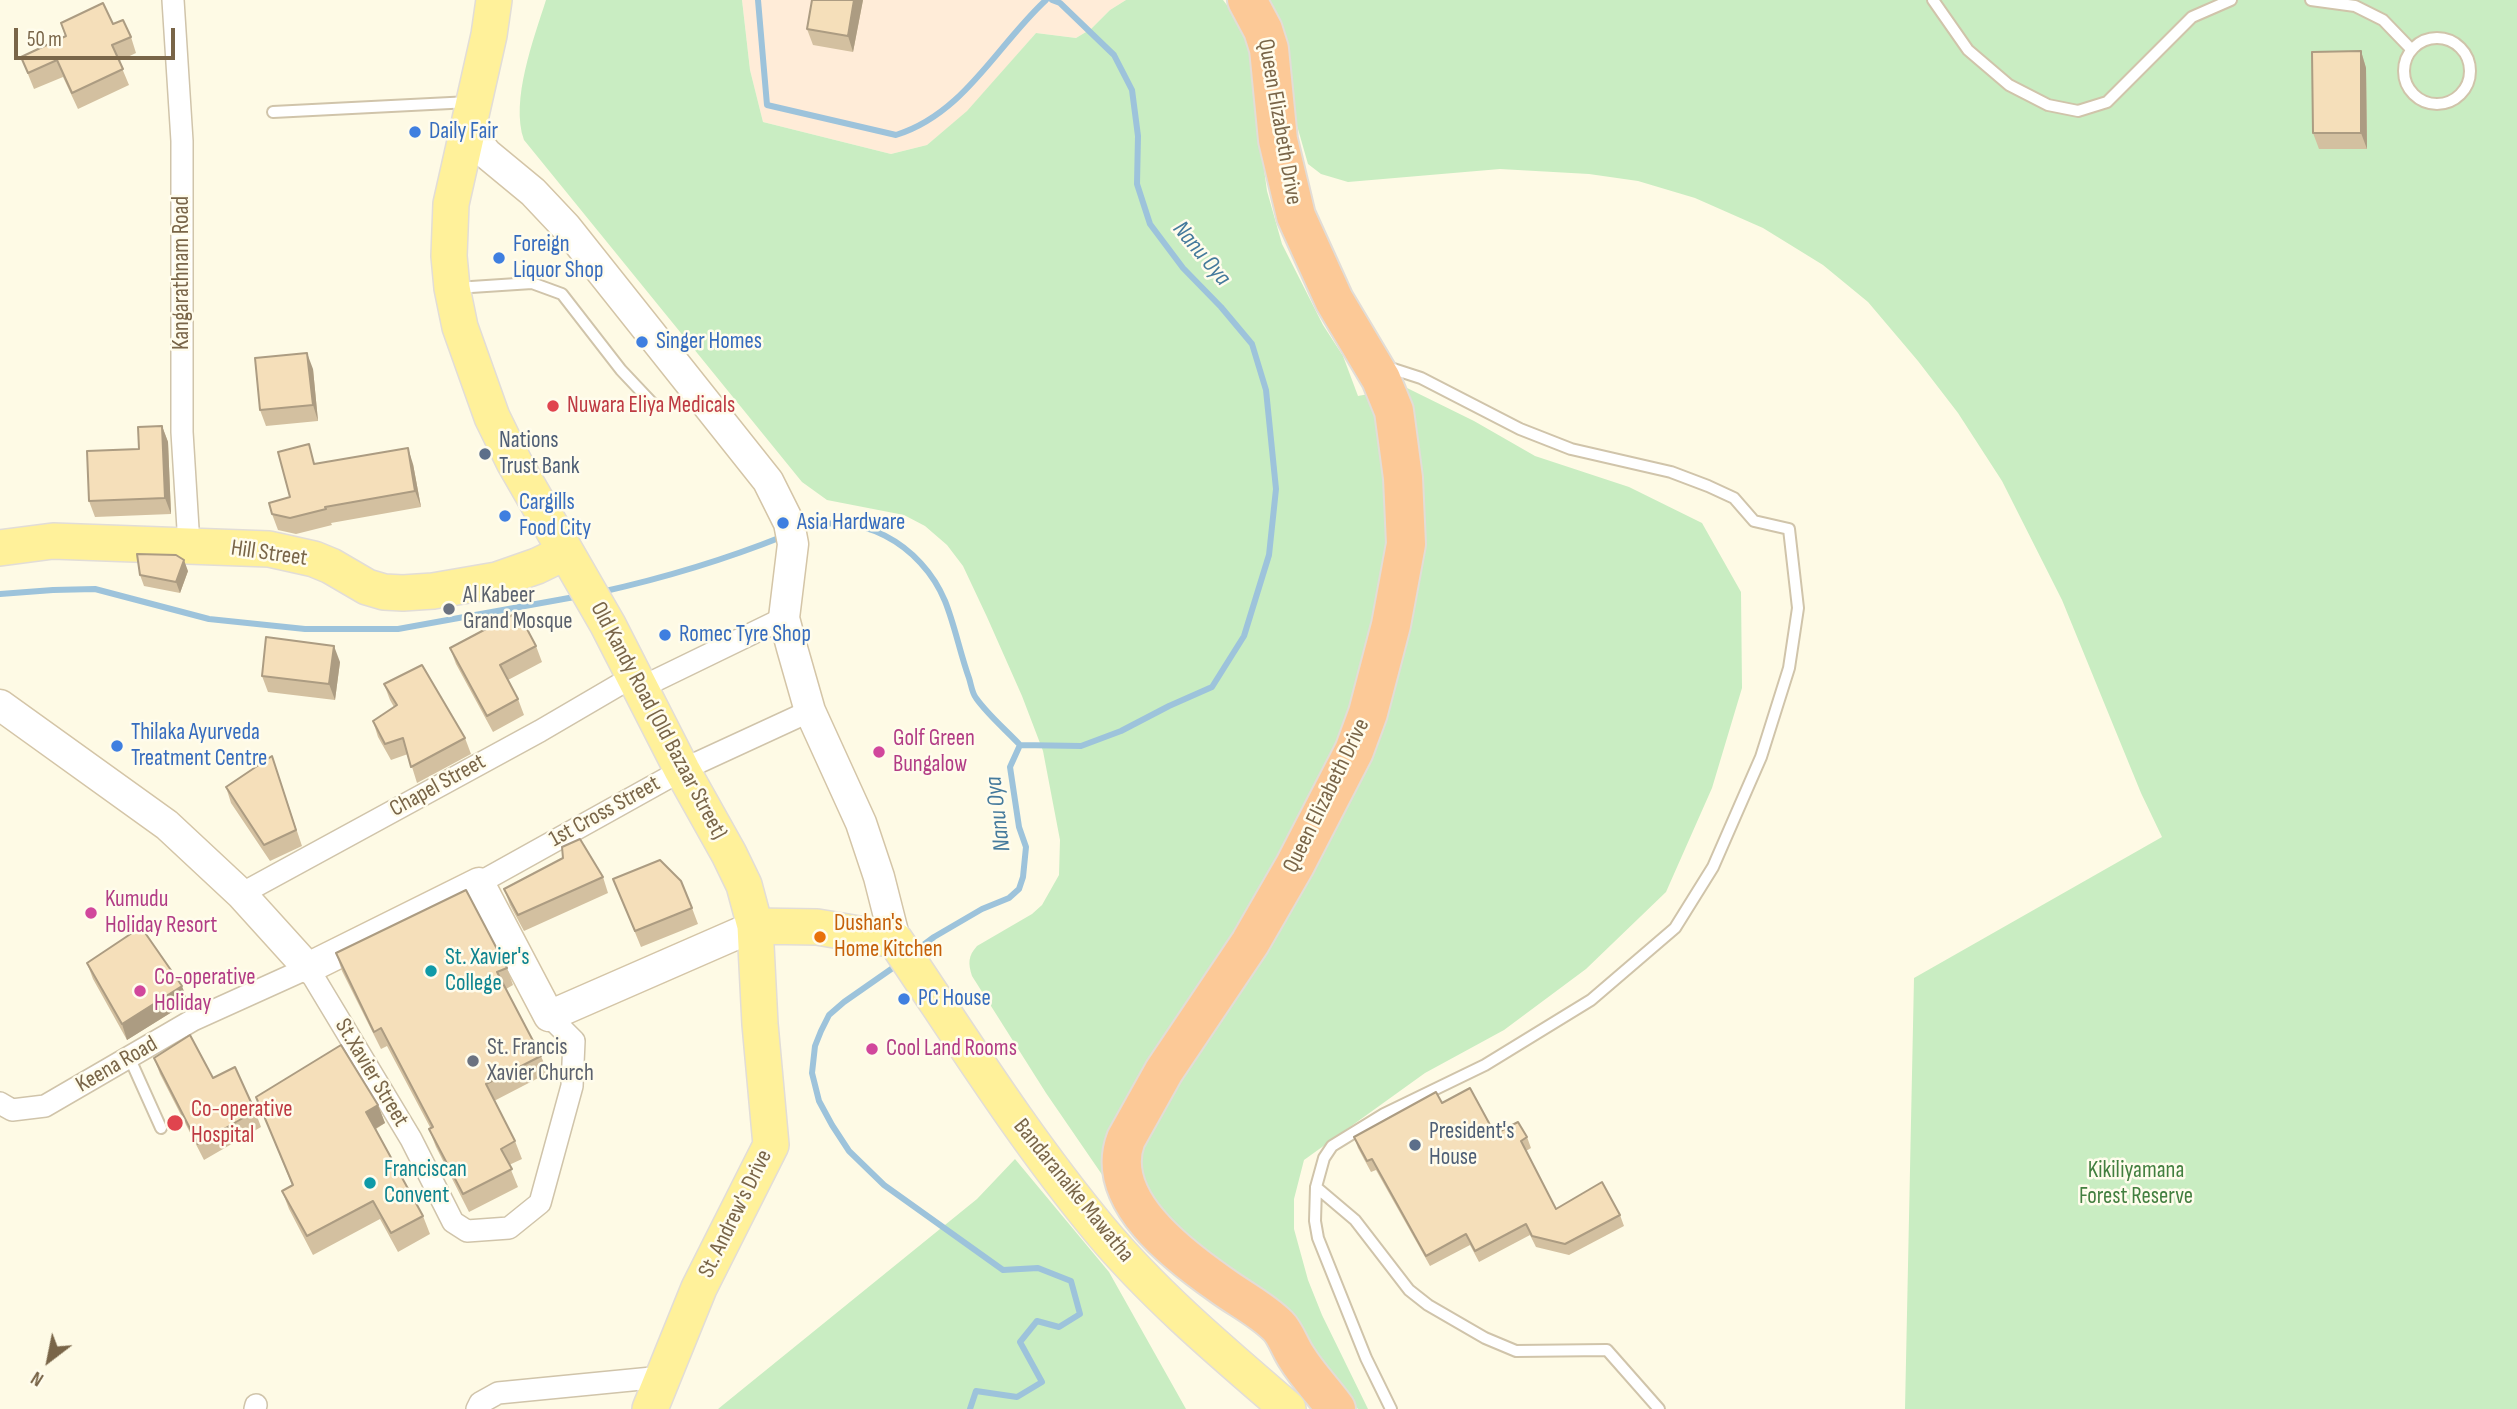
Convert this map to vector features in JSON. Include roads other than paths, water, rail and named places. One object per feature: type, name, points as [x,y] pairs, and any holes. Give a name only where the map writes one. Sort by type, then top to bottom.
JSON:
[{"type":"highway","name":"Queen Elizabeth Drive","points":[[1247,0],[1263,30],[1269,49],[1278,140],[1296,216],[1334,300],[1372,362],[1394,411],[1403,478],[1406,535],[1403,569],[1364,727],[1348,765],[1250,943],[1164,1071],[1126,1139],[1122,1155],[1127,1190],[1145,1219],[1204,1272],[1279,1327],[1303,1367],[1336,1409]]},
{"type":"main road","name":"Old Kandy Road (Old Bazaar Street)","points":[[494,0],[489,35],[451,204],[449,256],[460,327],[492,417],[514,461],[608,625],[744,886],[755,926]]},
{"type":"main road","name":"Hill Street","points":[[0,548],[53,541],[269,549],[331,566],[367,587],[384,592],[403,593],[433,592],[497,580],[537,566],[571,560]]},
{"type":"main road","points":[[755,926],[817,927],[897,943]]},
{"type":"main road","name":"St. Andrew's Drive","points":[[656,1393],[699,1288],[771,1145],[760,1024],[755,926]]},
{"type":"main road","name":"Bandaranaike Mawatha","points":[[897,943],[995,1092],[1101,1232],[1163,1298],[1288,1409]]},
{"type":"street","name":"Kangarathnam Road","points":[[173,0],[182,141],[182,432],[189,545]]},
{"type":"street","points":[[470,116],[487,155],[533,192],[591,257],[762,472],[791,533],[784,618],[810,711],[861,823],[897,943]]},
{"type":"street","name":"Chapel Street","points":[[241,894],[540,731],[636,682],[784,618]]},
{"type":"street","name":"St.Xavier Street","points":[[0,705],[167,825],[241,894],[308,968],[411,1139],[453,1222],[467,1231],[509,1228],[540,1203],[572,1086],[574,1041],[549,1016]]},
{"type":"street","name":"1st Cross Street","points":[[479,883],[682,770],[810,711]]},
{"type":"street","points":[[308,968],[479,883],[549,1016],[755,926]]},
{"type":"street","name":"Keena Road","points":[[0,1103],[12,1110],[45,1106],[193,1020],[308,968]]},
{"type":"street","points":[[477,1409],[480,1403],[498,1394],[656,1393]]},
{"type":"lane","points":[[1933,0],[1968,50],[2009,85],[2048,105],[2078,111],[2107,102],[2192,17],[2231,0]]},
{"type":"lane","points":[[2311,0],[2355,6],[2383,20],[2411,49]]},
{"type":"lane","points":[[2445,38],[2466,52],[2471,77],[2458,98],[2435,105],[2412,95],[2403,72],[2411,49],[2421,41],[2445,38]]},
{"type":"lane","points":[[273,112],[470,116]]},
{"type":"lane","points":[[452,288],[532,283],[562,294],[621,370],[654,405]]},
{"type":"lane","points":[[1372,362],[1421,378],[1520,429],[1571,449],[1671,472],[1708,486],[1734,499],[1754,521],[1789,529],[1798,608],[1789,668],[1761,757],[1713,867],[1675,928],[1591,1000],[1485,1065],[1384,1114],[1343,1138],[1332,1146],[1324,1158],[1317,1187],[1315,1221],[1318,1238],[1366,1358],[1391,1409]]},
{"type":"lane","points":[[130,1059],[161,1128]]},
{"type":"lane","points":[[1317,1187],[1355,1220],[1409,1290],[1428,1305],[1485,1338],[1516,1351],[1607,1350],[1659,1409]]},
{"type":"waterway","name":"Nanu Oya","points":[[758,0],[767,105],[896,135],[920,125],[960,95],[1046,0]]},
{"type":"waterway","name":"Nanu Oya","points":[[1020,745],[1081,746],[1121,731],[1212,687],[1244,636],[1269,555],[1276,489],[1266,390],[1252,344],[1183,268],[1150,224],[1137,184],[1138,136],[1132,90],[1114,55],[1060,3],[1052,0]]},
{"type":"waterway","points":[[797,531],[820,525],[864,527],[885,536],[921,563],[945,601],[975,696],[1020,745]]},
{"type":"waterway","points":[[601,592],[694,568],[784,536]]},
{"type":"waterway","points":[[0,594],[95,589],[209,619],[305,629],[398,629],[580,596]]},
{"type":"waterway","name":"Nanu Oya","points":[[914,952],[934,937],[982,909],[1009,898],[1019,889],[1026,847],[1019,827],[1010,767],[1020,745]]},
{"type":"waterway","name":"Nanu Oya","points":[[897,965],[829,1015],[815,1046],[812,1073],[819,1101],[849,1151],[884,1185],[1003,1270],[1038,1268],[1071,1281],[1080,1314],[1059,1327],[1037,1321],[1020,1342],[1042,1382],[1017,1397],[976,1391],[970,1409]]},
{"type":"place","name":"Daily Fair","points":[[415,132]]},
{"type":"place","name":"Foreign Liquor Shop","points":[[499,258]]},
{"type":"place","name":"Singer Homes","points":[[642,342]]},
{"type":"place","name":"Nuwara Eliya Medicals","points":[[553,406]]},
{"type":"place","name":"Nations Trust Bank","points":[[485,454]]},
{"type":"place","name":"Cargills Food City","points":[[505,516]]},
{"type":"place","name":"Asia Hardware","points":[[783,523]]},
{"type":"place","name":"Al Kabeer Grand Mosque","points":[[449,609]]},
{"type":"place","name":"Romec Tyre Shop","points":[[665,635]]},
{"type":"place","name":"Thilaka Ayurveda Treatment Centre","points":[[117,746]]},
{"type":"place","name":"Golf Green Bungalow","points":[[879,752]]},
{"type":"place","name":"Kumudu Holiday Resort","points":[[91,913]]},
{"type":"place","name":"Dushan's Home Kitchen","points":[[820,937]]},
{"type":"place","name":"St. Xavier's College","points":[[431,971]]},
{"type":"place","name":"Co-operative Holiday","points":[[140,991]]},
{"type":"place","name":"PC House","points":[[904,999]]},
{"type":"place","name":"Cool Land Rooms","points":[[872,1049]]},
{"type":"place","name":"St. Francis Xavier Church","points":[[473,1061]]},
{"type":"place","name":"Co-operative Hospital","points":[[175,1123]]},
{"type":"place","name":"President's House","points":[[1415,1145]]},
{"type":"place","name":"Franciscan Convent","points":[[370,1183]]},
{"type":"park label","name":"Kikiliyamana Forest Reserve","points":[[2136,1184]]}]
